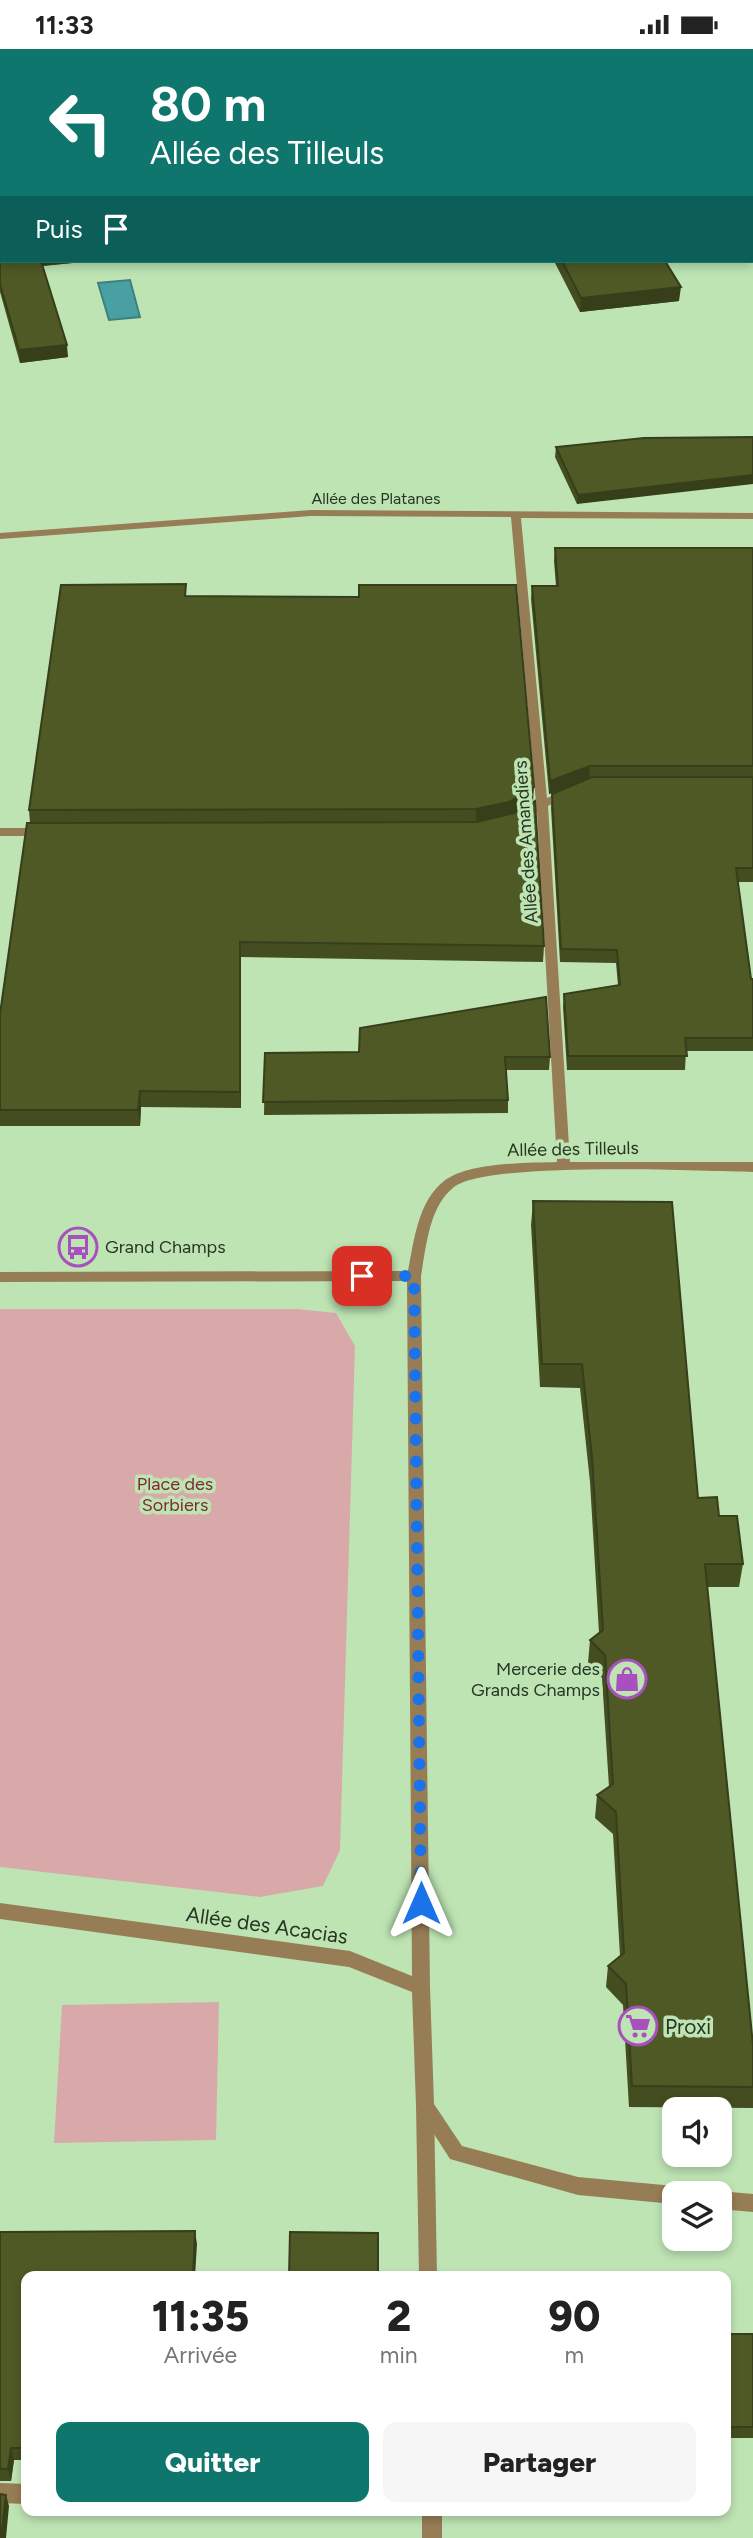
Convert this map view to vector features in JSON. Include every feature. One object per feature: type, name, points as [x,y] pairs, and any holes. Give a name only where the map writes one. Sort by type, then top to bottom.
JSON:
[{"type":"street","name":"Allée des Platanes","points":[[0,536],[311,513],[753,516]]},
{"type":"street","name":"Allée des Amandiers","points":[[516,514],[542,804],[564,1167]]},
{"type":"street","points":[[513,822],[542,804],[577,790]]},
{"type":"street","points":[[0,832],[56,832]]},
{"type":"street","name":"Allée des Tilleuls","points":[[421,1987],[414,1276],[428,1211],[451,1181],[479,1172],[524,1167],[753,1167]]},
{"type":"street","points":[[0,1277],[414,1276]]},
{"type":"street","name":"Allée des Acacias","points":[[0,1911],[350,1959],[421,1987]]},
{"type":"street","points":[[421,1987],[428,2271]]},
{"type":"street","points":[[425,2106],[456,2153],[578,2186],[662,2194]]},
{"type":"street","points":[[732,2201],[753,2203]]},
{"type":"street","points":[[0,2493],[21,2494]]},
{"type":"street","points":[[432,2516],[432,2538]]},
{"type":"green space","name":"Place des Sorbiers","points":[[0,1309],[297,1309],[336,1313],[355,1346],[340,1850],[323,1886],[260,1897],[0,1867]]},
{"type":"green space","points":[[219,2002],[216,2140],[54,2143],[62,2005]]},
{"type":"water","points":[[130,280],[140,317],[109,320],[98,283]]},
{"type":"building","points":[[0,263],[42,263],[67,345],[19,350],[0,284]]},
{"type":"building","points":[[563,263],[666,263],[681,287],[581,298]]},
{"type":"building","points":[[753,437],[753,475],[578,495],[556,447],[644,438]]},
{"type":"building","points":[[555,548],[753,548],[753,766],[590,766],[550,781],[532,586],[558,586]]},
{"type":"building","points":[[186,584],[185,596],[359,597],[359,585],[516,585],[534,787],[509,802],[476,809],[29,810],[61,585]]},
{"type":"building","points":[[592,777],[753,777],[753,868],[736,868],[753,979],[753,1038],[685,1038],[687,1056],[568,1056],[564,994],[620,985],[617,950],[561,949],[552,794]]},
{"type":"building","points":[[535,801],[544,946],[240,942],[240,1092],[140,1091],[138,1110],[0,1110],[0,1014],[27,823],[477,822],[518,812]]},
{"type":"building","points":[[546,997],[550,1057],[505,1057],[508,1100],[263,1102],[265,1053],[359,1052],[360,1028]]},
{"type":"building","points":[[533,1201],[672,1202],[698,1498],[717,1497],[719,1516],[737,1516],[743,1564],[705,1564],[753,2045],[753,2087],[632,2086],[626,1984],[608,1966],[624,1953],[616,1812],[597,1795],[613,1784],[605,1655],[590,1640],[603,1630],[592,1458],[582,1364],[542,1364]]},
{"type":"building","points":[[195,2231],[193,2271],[21,2271],[21,2448],[11,2448],[8,2469],[0,2469],[0,2232]]},
{"type":"building","points":[[290,2232],[378,2233],[378,2271],[289,2271]]},
{"type":"building","points":[[731,2334],[753,2334],[753,2427],[731,2427]]},
{"type":"building","points":[[0,2494],[6,2495],[1,2538],[0,2538]]},
{"type":"place","name":"Grand Champs","points":[[78,1247]]},
{"type":"place","name":"Mercerie des Grands Champs","points":[[627,1679]]},
{"type":"place","name":"Proxi","points":[[638,2026]]},
{"type":"route","points":[[362,1276],[414,1276],[419,1511],[421,1903]]}]
